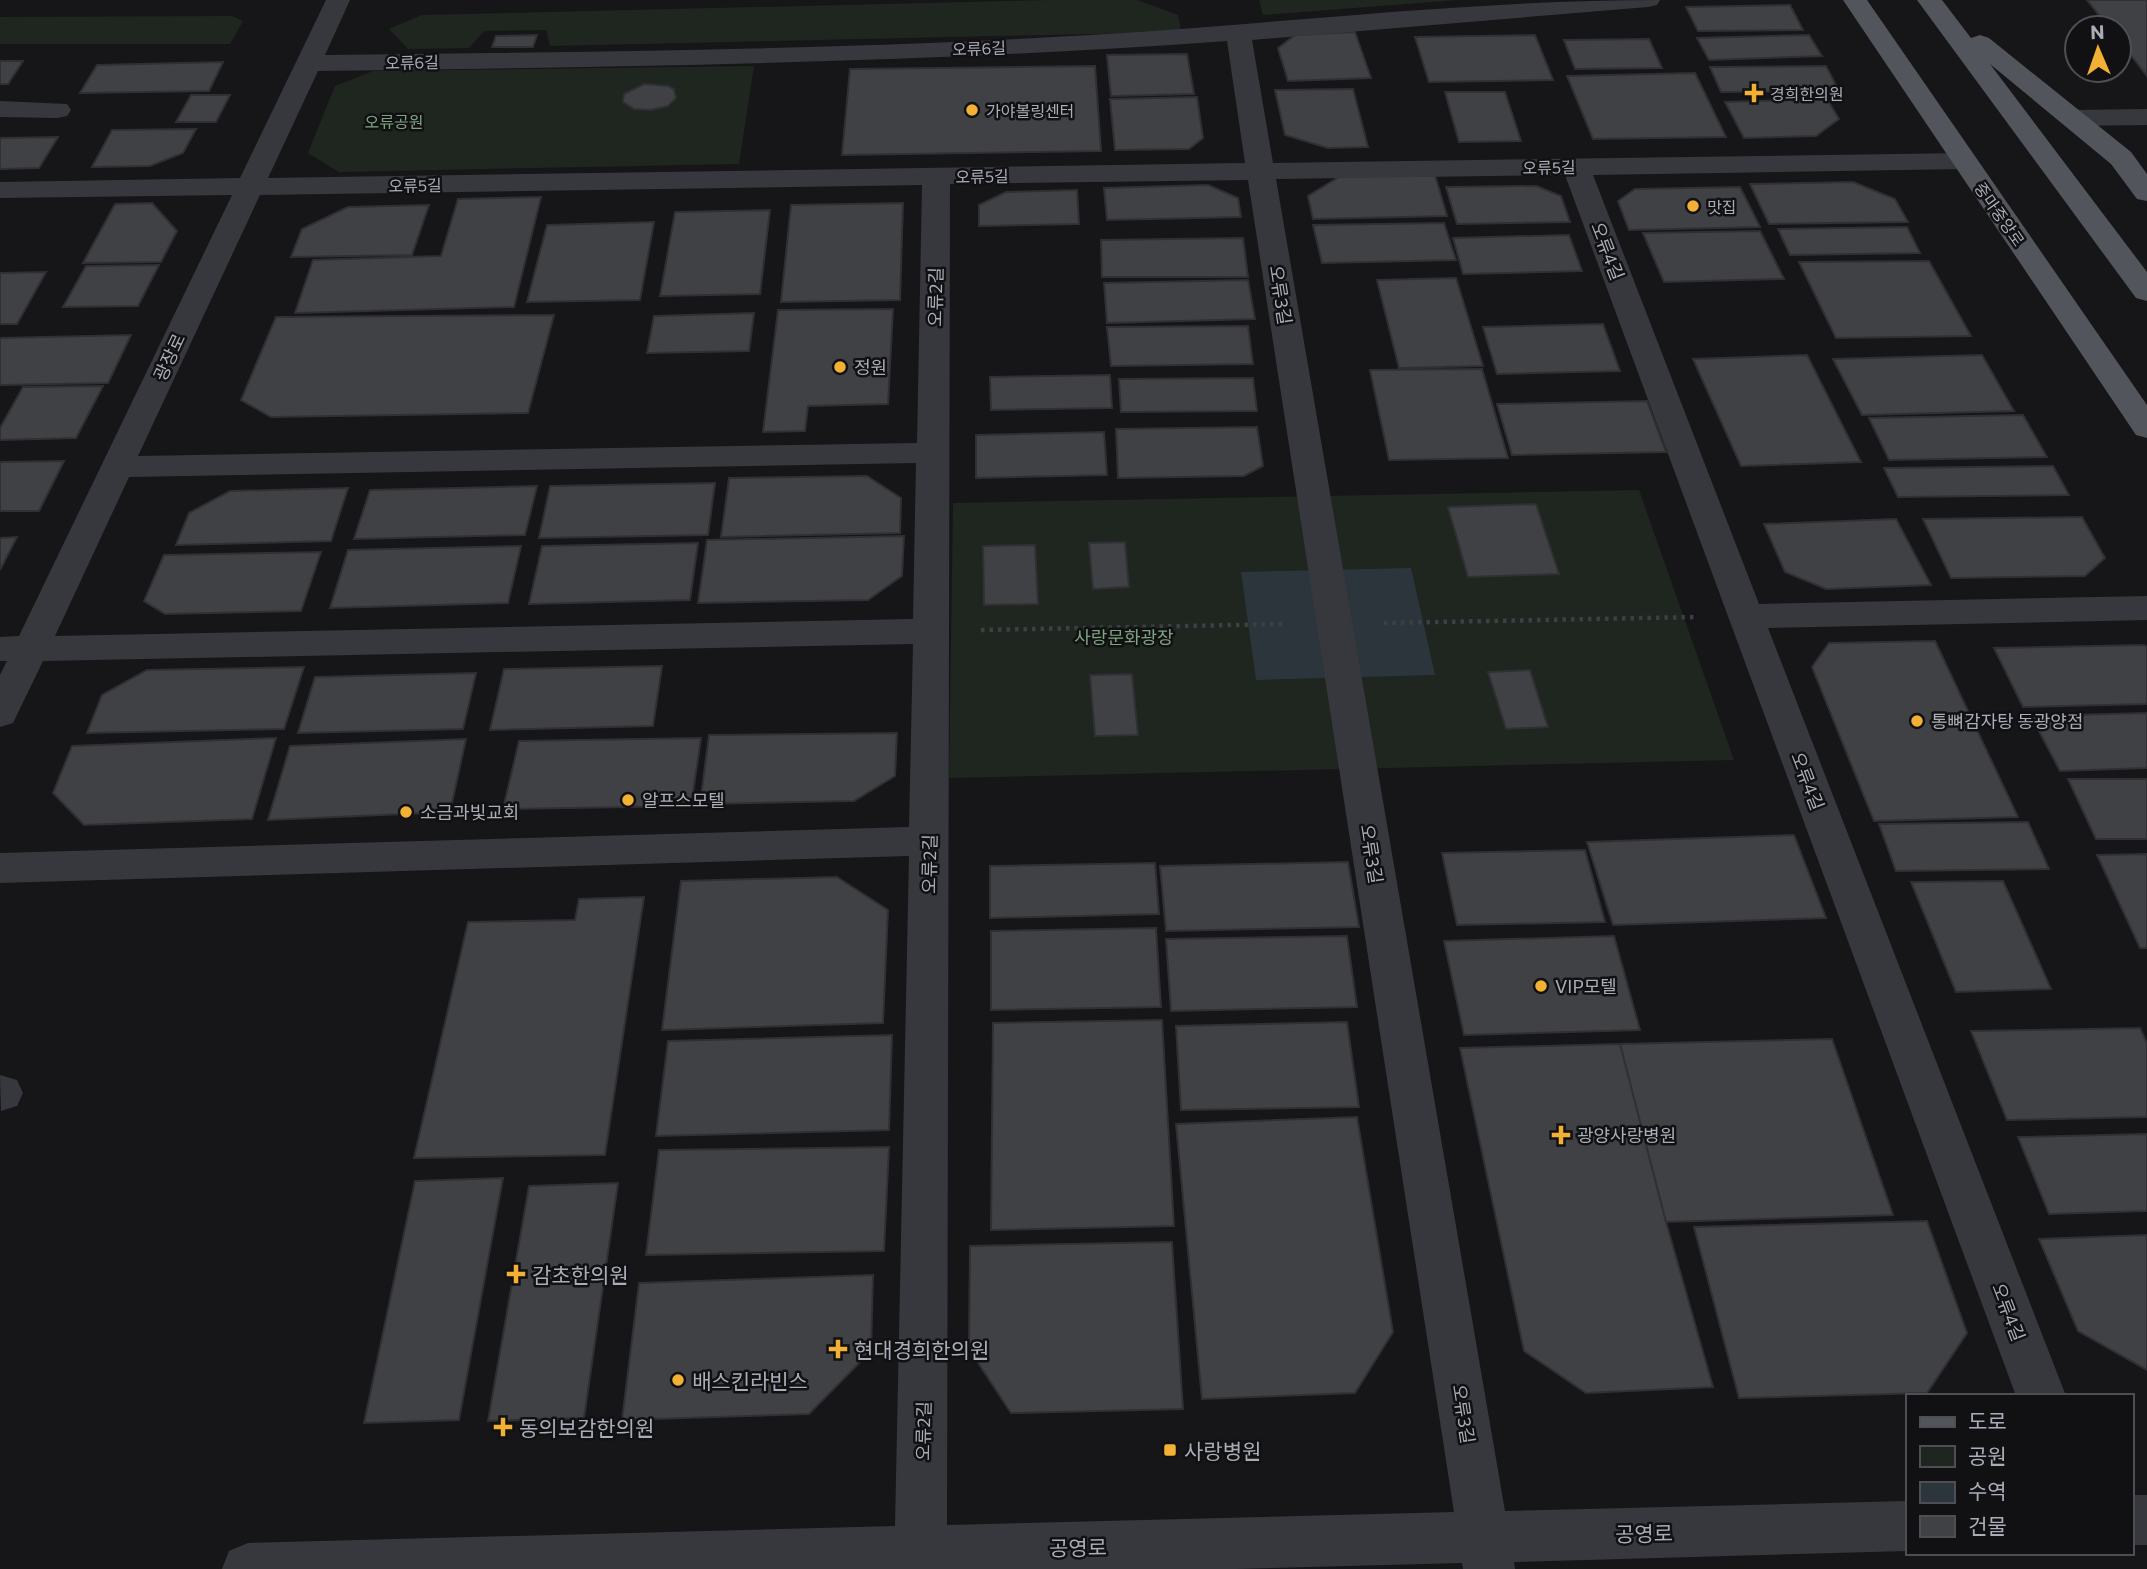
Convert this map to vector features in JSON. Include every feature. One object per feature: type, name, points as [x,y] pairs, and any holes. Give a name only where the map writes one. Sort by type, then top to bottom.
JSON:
[{"type":"main road","name":"중마중앙로","points":[[1856,0],[2147,428]]},
{"type":"main road","points":[[1930,1],[2121,158],[2147,193]]},
{"type":"main road","points":[[1930,1],[2147,292]]},
{"type":"street","name":"광장로","points":[[0,714],[16,648],[117,467],[338,0]]},
{"type":"street","name":"오류6길","points":[[308,63],[670,58],[1006,47],[1238,34],[1648,0]]},
{"type":"street","name":"오류3길","points":[[1238,34],[1487,1553]]},
{"type":"street","points":[[0,109],[58,110]]},
{"type":"street","points":[[2072,118],[2147,117]]},
{"type":"street","name":"오류5길","points":[[0,190],[1964,161]]},
{"type":"street","name":"오류4길","points":[[1576,167],[2040,1394]]},
{"type":"street","name":"오류2길","points":[[921,1551],[936,177]]},
{"type":"street","points":[[117,467],[933,453]]},
{"type":"street","points":[[1746,616],[2147,608]]},
{"type":"street","points":[[16,648],[931,631]]},
{"type":"street","points":[[0,868],[929,841]]},
{"type":"street","name":"공영로","points":[[248,1569],[921,1551],[1487,1553],[1906,1526]]},
{"type":"green space","points":[[1137,0],[1178,15],[1181,32],[550,46],[546,30],[484,31],[469,48],[408,49],[389,29],[422,15]]},
{"type":"green space","points":[[1259,0],[1458,0],[1263,15]]},
{"type":"green space","points":[[232,16],[243,21],[230,44],[0,44],[0,17]]},
{"type":"green space","name":"오류공원","points":[[754,66],[739,164],[339,172],[308,153],[335,86],[373,71]]},
{"type":"green space","name":"사랑문화광장","points":[[1639,490],[1734,760],[949,778],[953,503]]},
{"type":"water","points":[[1411,568],[1435,675],[1256,680],[1241,572]]},
{"type":"building","points":[[2087,0],[2147,0],[2147,76],[2133,58],[2133,14],[2098,14]]},
{"type":"building","points":[[1790,5],[1803,30],[1698,31],[1686,7]]},
{"type":"building","points":[[1355,32],[1371,78],[1288,81],[1278,48],[1295,35]]},
{"type":"building","points":[[537,35],[533,47],[492,47],[496,36]]},
{"type":"building","points":[[1535,35],[1553,80],[1429,82],[1415,37]]},
{"type":"building","points":[[1809,35],[1822,56],[1709,60],[1697,38]]},
{"type":"building","points":[[1649,39],[1662,68],[1575,69],[1564,40]]},
{"type":"building","points":[[1187,54],[1194,94],[1111,96],[1107,55]]},
{"type":"building","points":[[0,61],[23,61],[8,84],[0,84]]},
{"type":"building","points":[[223,62],[209,91],[80,93],[97,65]]},
{"type":"building","name":"가야볼링센터","points":[[1095,66],[1101,151],[842,155],[850,69]]},
{"type":"building","points":[[1826,66],[1839,91],[1721,92],[1710,67]]},
{"type":"building","points":[[1695,73],[1726,137],[1593,139],[1567,76]]},
{"type":"building","points":[[644,84],[668,86],[674,89],[676,98],[668,106],[651,110],[634,109],[623,102],[624,94]]},
{"type":"building","points":[[1353,89],[1368,147],[1328,148],[1285,135],[1275,90]]},
{"type":"building","points":[[1445,92],[1505,92],[1521,141],[1459,142]]},
{"type":"building","points":[[191,95],[230,95],[216,122],[176,122]]},
{"type":"building","points":[[1197,97],[1203,138],[1189,149],[1115,150],[1110,99]]},
{"type":"building","points":[[1827,99],[1839,119],[1816,136],[1744,138],[1725,102]]},
{"type":"building","points":[[196,129],[183,153],[150,166],[92,167],[112,130]]},
{"type":"building","points":[[58,137],[39,168],[0,169],[0,138]]},
{"type":"building","points":[[1435,175],[1447,216],[1313,219],[1308,196],[1339,177]]},
{"type":"building","points":[[1853,182],[1895,199],[1908,222],[1769,224],[1750,184]]},
{"type":"building","points":[[1208,185],[1238,198],[1241,217],[1107,220],[1104,188]]},
{"type":"building","points":[[1536,186],[1561,196],[1570,222],[1457,224],[1446,187]]},
{"type":"building","points":[[1740,187],[1760,227],[1629,230],[1618,201],[1635,189]]},
{"type":"building","points":[[1077,190],[1079,224],[979,226],[979,205],[1006,192]]},
{"type":"building","points":[[541,197],[514,307],[295,313],[313,260],[441,256],[458,199]]},
{"type":"building","points":[[152,203],[177,231],[161,262],[83,263],[115,204]]},
{"type":"building","points":[[903,203],[900,300],[781,302],[791,205]]},
{"type":"building","points":[[429,205],[412,255],[291,257],[302,229],[348,207]]},
{"type":"building","points":[[770,210],[760,294],[660,296],[675,212]]},
{"type":"building","points":[[654,222],[640,300],[527,302],[547,225]]},
{"type":"building","points":[[1444,223],[1456,260],[1322,263],[1313,225]]},
{"type":"building","points":[[1907,227],[1920,253],[1790,255],[1778,229]]},
{"type":"building","points":[[1760,231],[1784,279],[1664,282],[1643,233]]},
{"type":"building","points":[[1569,235],[1582,271],[1463,274],[1453,238]]},
{"type":"building","points":[[1243,238],[1248,277],[1102,277],[1101,240]]},
{"type":"building","points":[[1929,261],[1971,336],[1836,338],[1799,262]]},
{"type":"building","points":[[159,265],[138,306],[63,307],[86,266]]},
{"type":"building","points":[[46,272],[17,324],[0,324],[0,273]]},
{"type":"building","points":[[1456,278],[1483,366],[1399,368],[1377,280]]},
{"type":"building","points":[[1248,280],[1255,319],[1107,323],[1104,283]]},
{"type":"building","points":[[893,309],[888,404],[808,406],[805,431],[763,432],[778,310]]},
{"type":"building","points":[[754,313],[749,351],[647,353],[654,316]]},
{"type":"building","points":[[554,315],[528,413],[271,417],[241,400],[276,317]]},
{"type":"building","points":[[1603,324],[1620,371],[1497,374],[1483,327]]},
{"type":"building","points":[[1248,326],[1253,364],[1111,366],[1107,327]]},
{"type":"building","points":[[131,335],[108,383],[0,385],[0,338]]},
{"type":"building","points":[[1807,355],[1861,462],[1741,466],[1693,359]]},
{"type":"building","points":[[1982,355],[2014,411],[1862,415],[1833,359]]},
{"type":"building","points":[[1482,369],[1508,458],[1389,460],[1370,370]]},
{"type":"building","points":[[1110,375],[1112,408],[991,410],[990,377]]},
{"type":"building","points":[[1253,378],[1257,411],[1121,412],[1119,379]]},
{"type":"building","points":[[103,386],[76,438],[0,440],[0,428],[23,387]]},
{"type":"building","points":[[1647,401],[1666,452],[1512,455],[1497,404]]},
{"type":"building","points":[[2023,415],[2047,457],[1889,460],[1869,418]]},
{"type":"building","points":[[1257,427],[1263,466],[1244,476],[1118,478],[1116,429]]},
{"type":"building","points":[[1104,432],[1107,475],[976,478],[976,435]]},
{"type":"building","points":[[64,461],[39,511],[0,511],[0,462]]},
{"type":"building","points":[[2053,466],[2069,495],[1898,497],[1884,468]]},
{"type":"building","points":[[867,476],[901,498],[900,533],[721,537],[729,478]]},
{"type":"building","points":[[715,483],[708,535],[539,538],[550,486]]},
{"type":"building","points":[[537,486],[525,535],[354,539],[370,490]]},
{"type":"building","points":[[348,488],[331,541],[176,545],[189,513],[230,491]]},
{"type":"building","points":[[1536,504],[1559,574],[1468,577],[1448,507]]},
{"type":"building","points":[[2082,517],[2105,558],[2085,576],[1951,578],[1923,519]]},
{"type":"building","points":[[1896,519],[1931,585],[1826,589],[1785,572],[1764,524]]},
{"type":"building","points":[[904,536],[902,576],[868,600],[698,603],[707,540]]},
{"type":"building","points":[[17,537],[0,570],[0,538]]},
{"type":"building","points":[[1125,542],[1129,587],[1093,589],[1089,543]]},
{"type":"building","points":[[698,543],[690,600],[529,604],[542,546]]},
{"type":"building","points":[[1035,545],[1038,604],[984,605],[983,546]]},
{"type":"building","points":[[521,546],[508,603],[330,608],[348,550]]},
{"type":"building","points":[[321,552],[301,611],[165,614],[144,601],[164,555]]},
{"type":"building","points":[[1935,641],[2018,817],[1874,821],[1812,667],[1829,643]]},
{"type":"building","points":[[2147,647],[2147,704],[2023,707],[1994,648]]},
{"type":"building","points":[[662,666],[653,726],[490,730],[504,669]]},
{"type":"building","points":[[304,667],[284,729],[87,733],[102,695],[147,670]]},
{"type":"building","points":[[1530,670],[1548,727],[1506,729],[1488,672]]},
{"type":"building","points":[[476,673],[463,729],[298,733],[315,677]]},
{"type":"building","points":[[1132,674],[1138,735],[1095,736],[1090,675]]},
{"type":"building","points":[[2147,713],[2147,768],[2060,771],[2031,716]]},
{"type":"building","points":[[897,733],[895,776],[854,801],[700,804],[709,735]]},
{"type":"building","points":[[276,738],[252,819],[84,825],[53,793],[72,746]]},
{"type":"building","points":[[701,738],[691,806],[503,809],[519,741]]},
{"type":"building","points":[[466,739],[450,812],[268,820],[290,746]]},
{"type":"building","points":[[2068,779],[2147,779],[2147,839],[2096,839]]},
{"type":"building","points":[[2028,822],[2049,869],[1896,871],[1879,824]]},
{"type":"building","points":[[1794,835],[1826,918],[1613,925],[1587,842]]},
{"type":"building","points":[[1585,850],[1605,922],[1457,925],[1442,853]]},
{"type":"building","points":[[2147,854],[2147,948],[2140,948],[2097,855]]},
{"type":"building","points":[[1348,862],[1359,927],[1166,931],[1160,866]]},
{"type":"building","points":[[1155,863],[1159,914],[990,918],[990,866]]},
{"type":"building","points":[[837,877],[888,910],[883,1023],[662,1030],[681,881]]},
{"type":"building","points":[[2003,881],[2051,989],[1956,992],[1911,882]]},
{"type":"building","points":[[644,897],[605,1155],[414,1158],[468,922],[575,920],[579,899]]},
{"type":"building","points":[[1156,928],[1161,1007],[991,1010],[991,931]]},
{"type":"building","points":[[1347,936],[1357,1007],[1171,1011],[1166,939]]},
{"type":"building","name":"VIP모텔","points":[[1614,936],[1640,1030],[1464,1035],[1444,941]]},
{"type":"building","points":[[1162,1020],[1174,1226],[991,1230],[993,1023]]},
{"type":"building","points":[[1347,1022],[1359,1107],[1181,1110],[1176,1026]]},
{"type":"building","points":[[2140,1028],[2147,1043],[2147,1117],[2007,1120],[1971,1031]]},
{"type":"building","points":[[892,1035],[889,1130],[656,1136],[668,1041]]},
{"type":"building","points":[[1832,1039],[1893,1215],[1666,1222],[1620,1044]]},
{"type":"building","name":"광양사랑병원","points":[[1620,1044],[1666,1222],[1713,1387],[1586,1393],[1524,1351],[1460,1048]]},
{"type":"building","points":[[1357,1117],[1393,1332],[1355,1393],[1202,1399],[1176,1124]]},
{"type":"building","points":[[2147,1134],[2147,1211],[2049,1214],[2018,1137]]},
{"type":"building","points":[[889,1147],[884,1251],[646,1255],[659,1150]]},
{"type":"building","points":[[503,1178],[459,1420],[364,1423],[415,1181]]},
{"type":"building","points":[[618,1183],[584,1418],[488,1421],[529,1186]]},
{"type":"building","points":[[1927,1221],[1967,1333],[1927,1393],[1739,1398],[1694,1227]]},
{"type":"building","points":[[2147,1235],[2147,1370],[2078,1331],[2039,1239]]},
{"type":"building","points":[[1172,1242],[1183,1409],[1011,1413],[969,1349],[970,1246]]},
{"type":"building","points":[[873,1275],[871,1351],[809,1414],[622,1420],[639,1283]]},
{"type":"place","name":"경희한의원","points":[[1754,93]]},
{"type":"place","name":"가야볼링센터","points":[[972,110]]},
{"type":"place","name":"맛집","points":[[1693,206]]},
{"type":"place","name":"정원","points":[[840,367]]},
{"type":"place","name":"통뼈감자탕 동광양점","points":[[1917,721]]},
{"type":"place","name":"알프스모텔","points":[[628,800]]},
{"type":"place","name":"소금과빛교회","points":[[406,812]]},
{"type":"place","name":"VIP모텔","points":[[1541,986]]},
{"type":"place","name":"광양사랑병원","points":[[1561,1135]]},
{"type":"place","name":"감초한의원","points":[[516,1274]]},
{"type":"place","name":"현대경희한의원","points":[[838,1349]]},
{"type":"place","name":"배스킨라빈스","points":[[678,1380]]},
{"type":"place","name":"동의보감한의원","points":[[503,1427]]},
{"type":"place","name":"사랑병원","points":[[1170,1450]]}]
